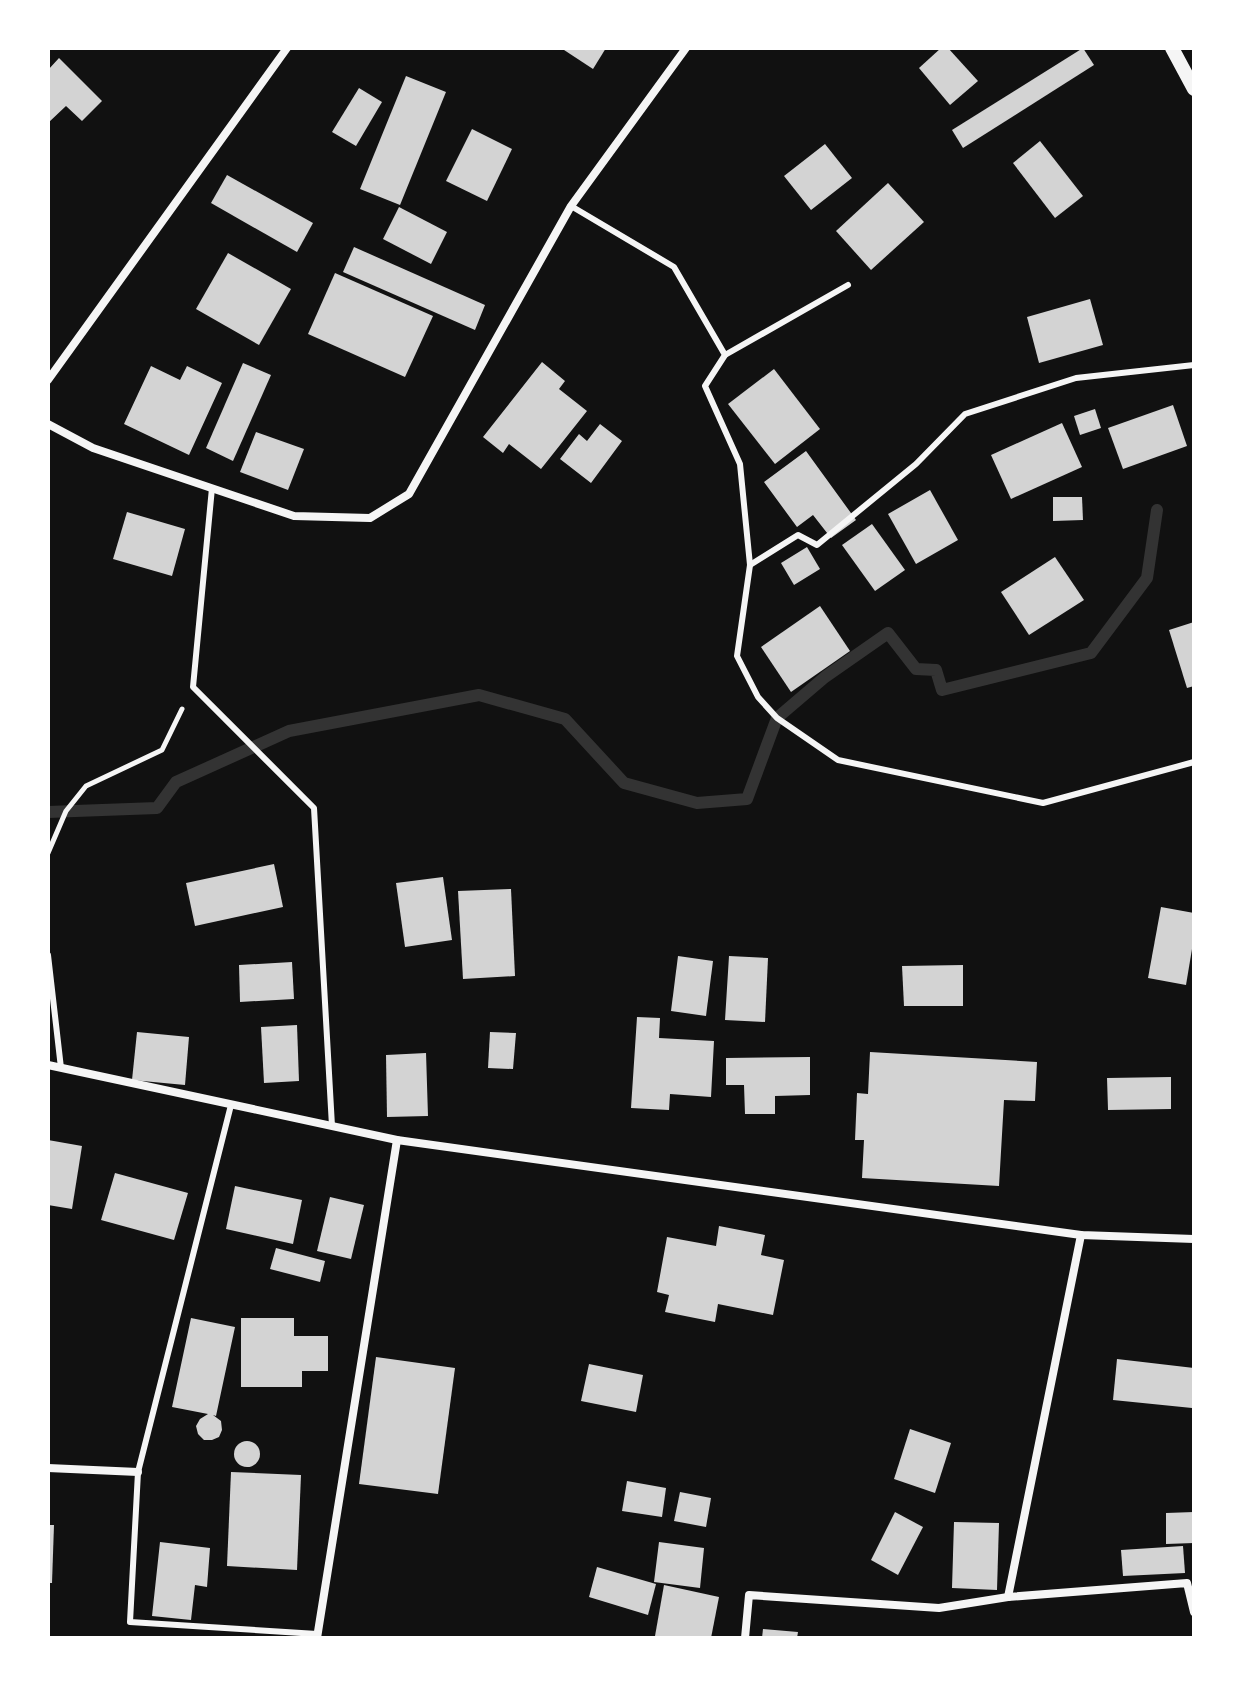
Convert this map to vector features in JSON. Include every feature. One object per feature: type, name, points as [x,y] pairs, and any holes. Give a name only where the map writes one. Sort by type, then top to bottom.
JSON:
[{"type":"street","points":[[48,380],[287,48]]},
{"type":"street","points":[[48,424],[93,448],[294,516],[370,518],[409,494],[571,206],[686,48]]},
{"type":"street","points":[[1172,48],[1194,89]]},
{"type":"street","points":[[48,1065],[397,1140],[1081,1235],[1194,1239]]},
{"type":"street","points":[[317,1636],[397,1140]]},
{"type":"street","points":[[1008,1597],[1081,1235]]},
{"type":"street","points":[[48,1468],[138,1472]]},
{"type":"street","points":[[745,1638],[749,1595],[939,1608],[1008,1597],[1187,1583],[1194,1612]]},
{"type":"lane","points":[[571,206],[674,267],[725,355]]},
{"type":"lane","points":[[848,285],[725,355],[705,386],[740,464],[750,565],[737,656],[758,697],[777,718],[838,760],[1043,803],[1194,762]]},
{"type":"lane","points":[[750,565],[798,535],[817,545],[916,464],[965,414],[1076,378],[1194,365]]},
{"type":"lane","points":[[212,488],[193,687],[314,808],[332,1126]]},
{"type":"lane","points":[[48,955],[61,1068]]},
{"type":"lane","points":[[231,1105],[138,1472],[130,1622],[317,1636]]},
{"type":"path","points":[[48,853],[66,811],[86,786],[162,750],[193,687]]},
{"type":"building","points":[[561,48],[606,48],[593,69]]},
{"type":"building","points":[[941,48],[948,48],[978,81],[950,105],[919,68]]},
{"type":"building","points":[[1083,48],[1094,65],[963,148],[952,130]]},
{"type":"building","points":[[59,58],[102,101],[82,121],[66,106],[48,123],[48,70]]},
{"type":"building","points":[[406,76],[446,92],[400,205],[360,189]]},
{"type":"building","points":[[359,88],[382,102],[356,146],[332,132]]},
{"type":"building","points":[[472,129],[512,149],[487,201],[446,181]]},
{"type":"building","points":[[1040,141],[1083,196],[1055,218],[1013,163]]},
{"type":"building","points":[[825,144],[852,178],[811,210],[784,176]]},
{"type":"building","points":[[227,175],[313,223],[297,252],[211,203]]},
{"type":"building","points":[[888,183],[924,222],[871,270],[836,231]]},
{"type":"building","points":[[399,207],[447,232],[431,264],[383,239]]},
{"type":"building","points":[[354,247],[485,305],[475,330],[343,272]]},
{"type":"building","points":[[228,253],[291,289],[259,345],[196,309]]},
{"type":"building","points":[[335,273],[433,316],[405,377],[308,334]]},
{"type":"building","points":[[1090,299],[1103,345],[1039,363],[1027,317]]},
{"type":"building","points":[[542,362],[565,381],[559,389],[587,411],[541,469],[509,444],[503,453],[483,437]]},
{"type":"building","points":[[243,363],[271,375],[233,461],[206,448]]},
{"type":"building","points":[[151,366],[180,380],[187,366],[222,383],[189,455],[124,424]]},
{"type":"building","points":[[774,369],[820,429],[775,464],[728,404]]},
{"type":"building","points":[[1173,405],[1187,446],[1123,469],[1108,428]]},
{"type":"building","points":[[1095,409],[1101,428],[1080,435],[1074,416]]},
{"type":"building","points":[[1062,423],[1082,467],[1011,499],[991,455]]},
{"type":"building","points":[[600,424],[622,441],[591,483],[560,459],[579,434],[587,441]]},
{"type":"building","points":[[256,432],[304,449],[288,490],[240,472]]},
{"type":"building","points":[[806,451],[856,520],[831,538],[813,515],[797,527],[764,482]]},
{"type":"building","points":[[930,490],[958,540],[916,564],[888,514]]},
{"type":"building","points":[[1053,497],[1082,497],[1083,520],[1053,521]]},
{"type":"building","points":[[127,512],[185,529],[172,576],[113,559]]},
{"type":"building","points":[[872,524],[905,570],[875,591],[842,545]]},
{"type":"building","points":[[807,547],[820,569],[794,585],[781,563]]},
{"type":"building","points":[[1055,557],[1084,600],[1029,635],[1001,592]]},
{"type":"building","points":[[820,606],[850,651],[791,692],[761,647]]},
{"type":"building","points":[[1194,622],[1194,686],[1187,688],[1169,630]]},
{"type":"building","points":[[274,864],[283,907],[195,926],[186,883]]},
{"type":"building","points":[[443,877],[452,940],[405,947],[396,883]]},
{"type":"building","points":[[511,889],[515,976],[463,979],[458,891]]},
{"type":"building","points":[[1161,907],[1194,913],[1194,937],[1186,985],[1148,978]]},
{"type":"building","points":[[678,956],[713,961],[706,1016],[671,1011]]},
{"type":"building","points":[[729,956],[768,958],[765,1022],[725,1020]]},
{"type":"building","points":[[292,962],[294,999],[240,1002],[239,965]]},
{"type":"building","points":[[963,965],[963,1006],[904,1006],[902,966]]},
{"type":"building","points":[[637,1017],[660,1018],[659,1038],[714,1041],[711,1097],[670,1094],[669,1110],[631,1108]]},
{"type":"building","points":[[297,1025],[299,1081],[264,1083],[261,1027]]},
{"type":"building","points":[[137,1032],[189,1037],[185,1085],[132,1080]]},
{"type":"building","points":[[490,1032],[516,1033],[513,1069],[488,1068]]},
{"type":"building","points":[[870,1052],[1037,1062],[1035,1101],[1004,1100],[999,1186],[862,1178],[864,1140],[855,1140],[857,1093],[868,1094]]},
{"type":"building","points":[[426,1053],[428,1116],[387,1117],[386,1055]]},
{"type":"building","points":[[810,1057],[810,1095],[775,1096],[775,1114],[745,1114],[744,1085],[726,1085],[726,1058]]},
{"type":"building","points":[[1171,1077],[1171,1109],[1108,1110],[1107,1078]]},
{"type":"building","points":[[48,1140],[82,1146],[72,1209],[48,1205]]},
{"type":"building","points":[[115,1173],[188,1193],[174,1240],[101,1220]]},
{"type":"building","points":[[235,1186],[302,1200],[293,1244],[226,1229]]},
{"type":"building","points":[[330,1197],[364,1205],[351,1259],[317,1251]]},
{"type":"building","points":[[719,1226],[765,1235],[761,1255],[784,1260],[773,1315],[718,1304],[715,1322],[665,1312],[669,1295],[657,1292],[667,1237],[716,1246]]},
{"type":"building","points":[[276,1248],[325,1261],[320,1282],[270,1269]]},
{"type":"building","points":[[191,1318],[235,1327],[216,1416],[213,1415],[221,1421],[222,1430],[219,1437],[212,1440],[204,1440],[196,1426],[208,1414],[172,1407]]},
{"type":"building","points":[[241,1318],[294,1318],[294,1336],[328,1336],[328,1371],[302,1371],[302,1387],[241,1387]]},
{"type":"building","points":[[376,1357],[455,1368],[438,1494],[359,1484]]},
{"type":"building","points":[[1117,1359],[1194,1368],[1192,1408],[1113,1400]]},
{"type":"building","points":[[589,1364],[643,1375],[636,1412],[581,1401]]},
{"type":"building","points":[[910,1429],[951,1443],[935,1493],[894,1479]]},
{"type":"building","points":[[247,1441],[256,1445],[260,1454],[256,1463],[247,1467],[238,1463],[234,1454],[238,1445]]},
{"type":"building","points":[[231,1472],[301,1475],[297,1570],[227,1566]]},
{"type":"building","points":[[627,1481],[666,1488],[662,1517],[622,1511]]},
{"type":"building","points":[[680,1492],[711,1498],[706,1527],[674,1521]]},
{"type":"building","points":[[895,1512],[923,1527],[898,1575],[871,1560]]},
{"type":"building","points":[[1194,1512],[1194,1543],[1166,1544],[1166,1513]]},
{"type":"building","points":[[954,1522],[999,1523],[997,1590],[952,1588]]},
{"type":"building","points":[[48,1525],[54,1525],[52,1583],[48,1583]]},
{"type":"building","points":[[160,1542],[210,1548],[207,1587],[195,1585],[191,1620],[152,1616]]},
{"type":"building","points":[[659,1542],[704,1548],[700,1588],[654,1582]]},
{"type":"building","points":[[1183,1546],[1185,1573],[1123,1576],[1121,1550]]},
{"type":"building","points":[[597,1567],[656,1584],[648,1615],[589,1597]]},
{"type":"building","points":[[664,1585],[719,1597],[711,1638],[655,1636]]},
{"type":"building","points":[[763,1629],[798,1632],[797,1638],[762,1638]]},
{"type":"waterway","points":[[48,812],[157,808],[176,782],[289,731],[479,695],[565,719],[624,783],[697,803],[747,799],[777,718],[825,677],[888,633],[916,669],[936,670],[942,690],[1091,653],[1147,578],[1157,510]]}]
